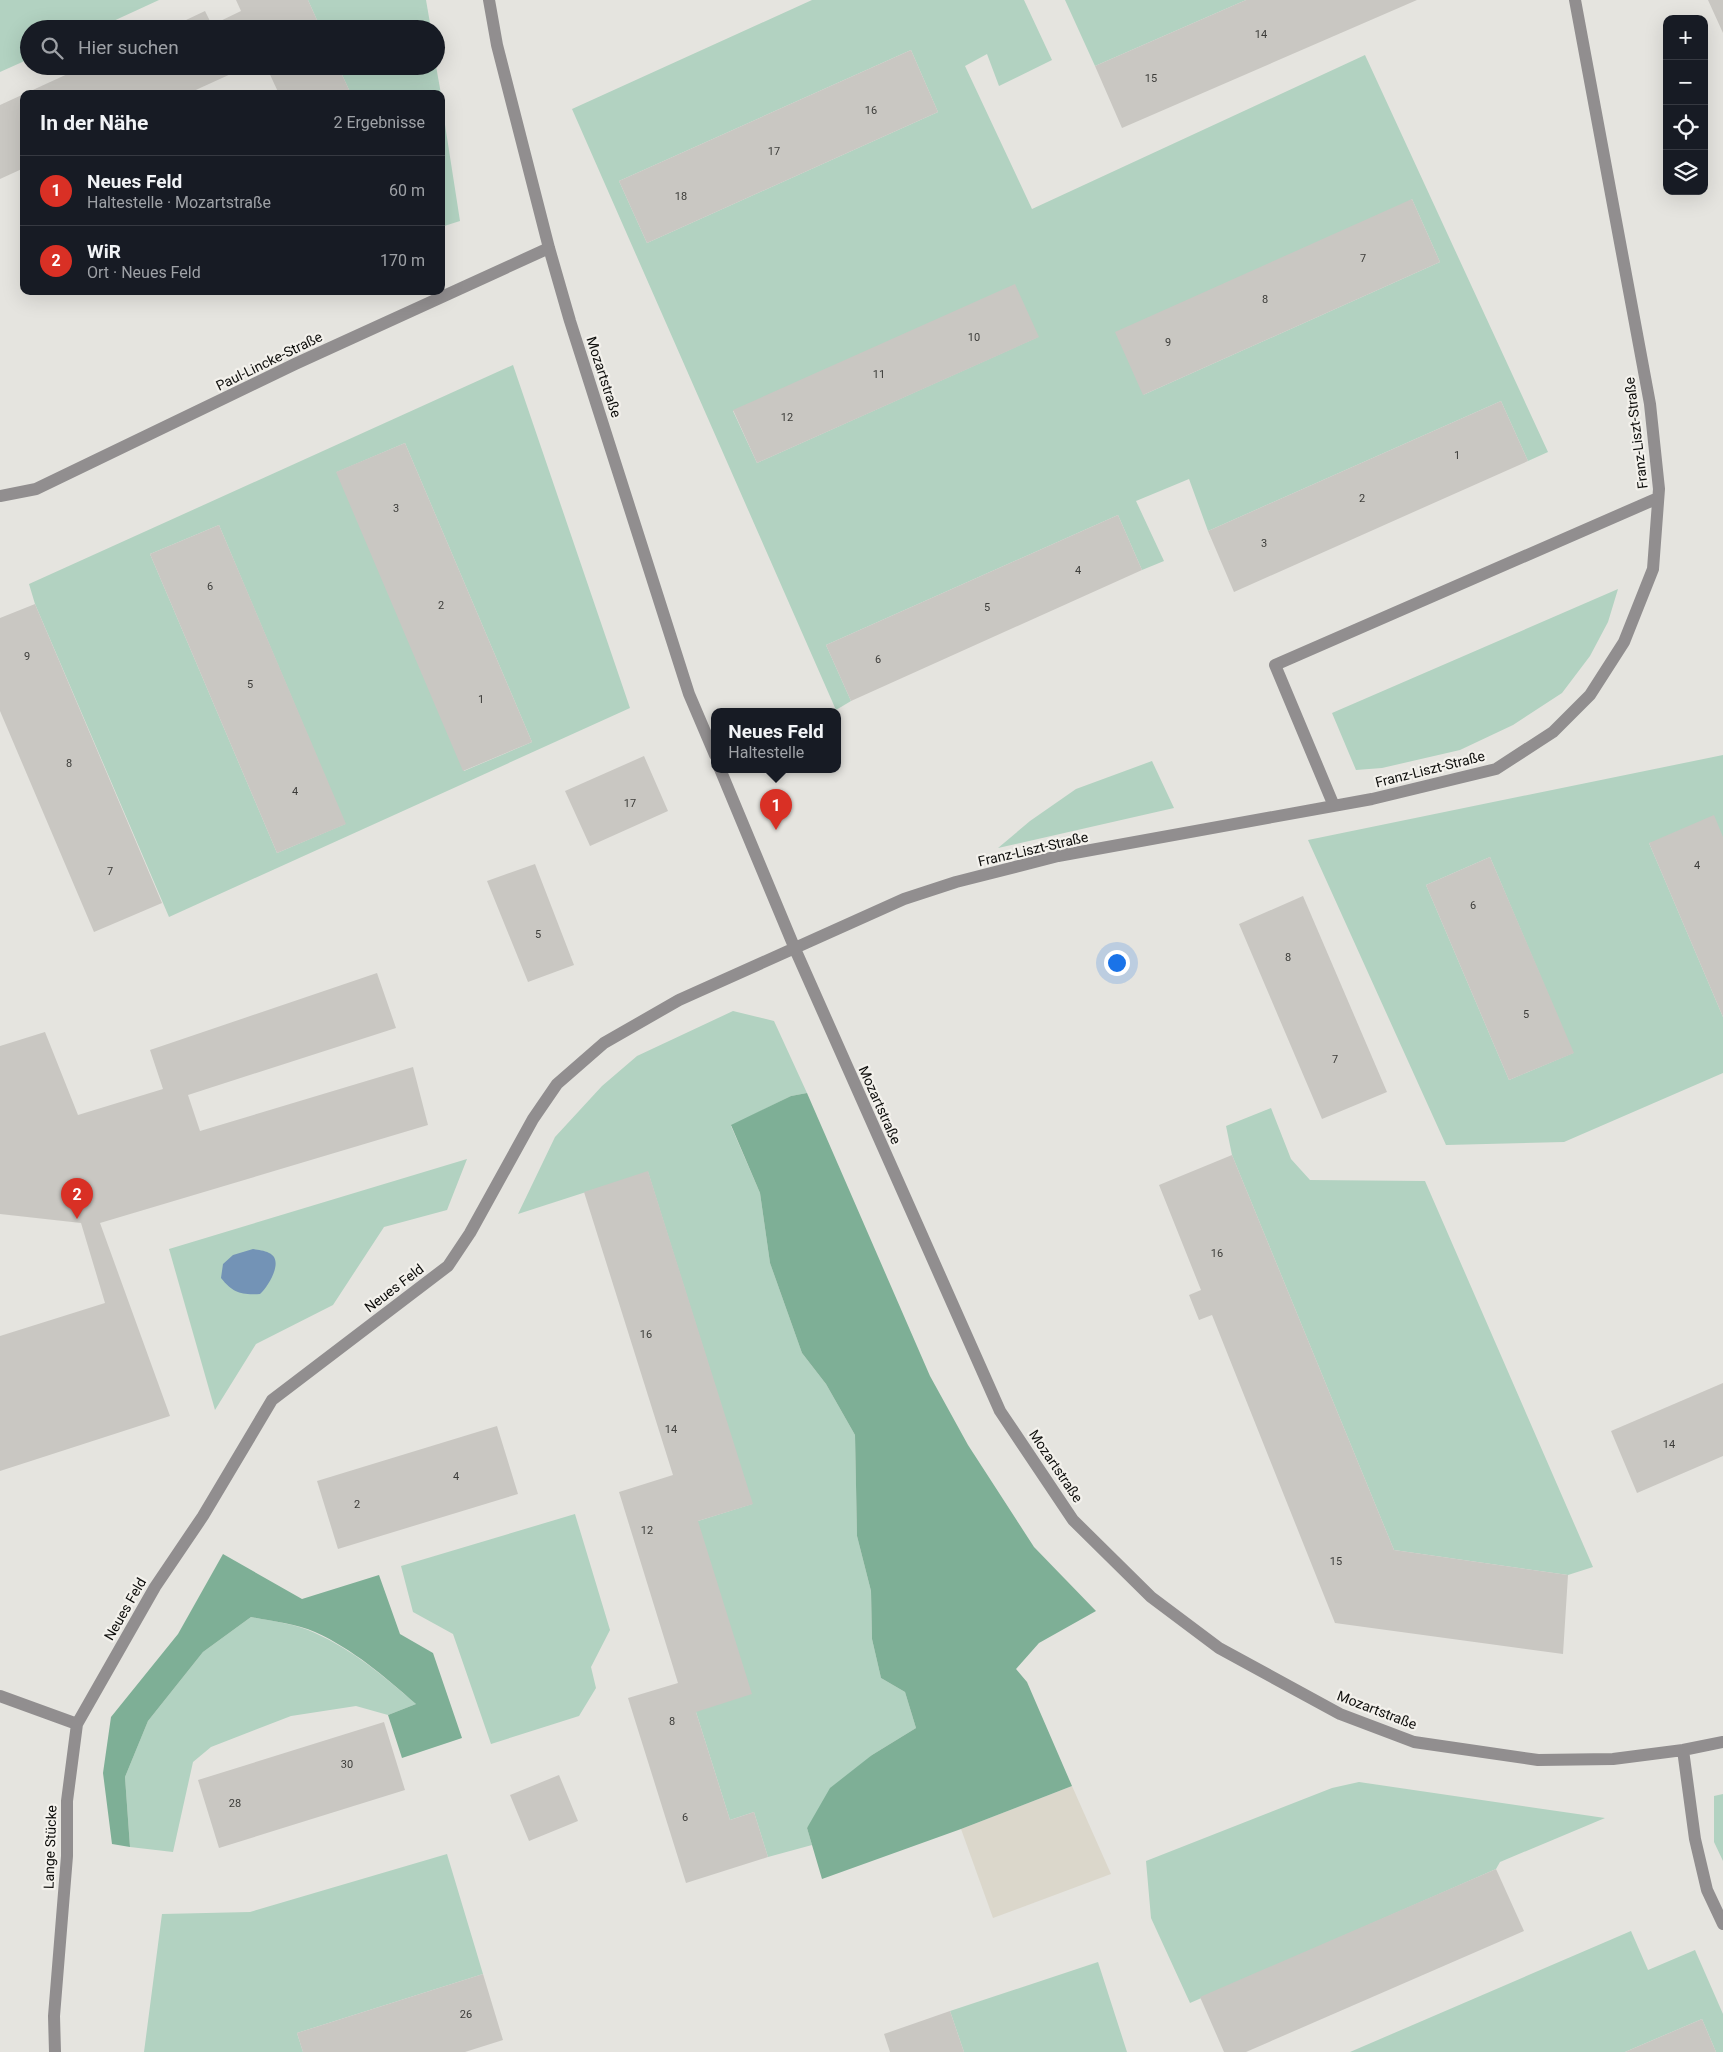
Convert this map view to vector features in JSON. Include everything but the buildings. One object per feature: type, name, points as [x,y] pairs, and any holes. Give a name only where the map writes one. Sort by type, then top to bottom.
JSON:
[{"type":"street","name":"Mozartstraße","points":[[490,0],[497,46],[549,248],[570,321],[689,694],[711,746]]},
{"type":"street","name":"Franz-Liszt-Straße","points":[[795,949],[904,899],[956,882],[1058,856],[1372,799],[1496,769],[1553,732],[1590,695],[1624,642],[1653,569],[1658,480],[1650,404],[1575,0]]},
{"type":"street","name":"Paul-Lincke-Straße","points":[[0,496],[36,489],[296,364],[549,248]]},
{"type":"street","points":[[1334,806],[1275,664],[1658,498]]},
{"type":"street","name":"Mozartstraße","points":[[722,773],[795,949],[1000,1411],[1073,1520],[1152,1597],[1219,1648],[1340,1714],[1414,1742],[1538,1760],[1613,1758],[1683,1750],[1723,1742]]},
{"type":"street","name":"Neues Feld","points":[[77,1724],[154,1587],[203,1516],[272,1400],[448,1266],[470,1232],[533,1119],[557,1084],[604,1043],[679,1000],[795,949]]},
{"type":"street","points":[[0,1696],[77,1724]]},
{"type":"street","name":"Lange Stücke","points":[[55,2052],[54,2016],[68,1856],[66,1801],[77,1724]]},
{"type":"street","points":[[1683,1750],[1695,1839],[1708,1890],[1723,1924]]},
{"type":"shaded area","points":[[1072,1786],[1111,1874],[993,1918],[961,1829]]},
{"type":"green space","points":[[0,0],[159,0],[116,20],[20,20],[20,63],[0,72]]},
{"type":"green space","points":[[308,0],[426,0],[429,20],[317,20]]},
{"type":"green space","points":[[812,0],[1024,0],[1052,60],[999,86],[987,54],[965,66],[1032,209],[1365,55],[1548,452],[1528,461],[1501,401],[1208,531],[1189,479],[1136,501],[1164,561],[1142,570],[1118,515],[826,645],[851,701],[839,708],[835,708],[572,109]],"holes":[[[911,50],[938,112],[647,243],[619,181]],[[1412,199],[1440,262],[1143,395]],[[1038,337],[757,463],[733,411]]]},
{"type":"green space","points":[[1065,0],[1246,0],[1095,66]]},
{"type":"green space","points":[[342,75],[438,75],[440,90],[349,90]]},
{"type":"green space","points":[[445,125],[460,221],[445,226]]},
{"type":"green space","points":[[513,365],[630,708],[169,917],[35,604],[29,584]],"holes":[[[405,443],[532,742],[464,771],[337,472]],[[219,525],[345,824],[277,853],[150,554]]]},
{"type":"green space","points":[[1618,589],[1608,622],[1590,656],[1562,693],[1513,725],[1460,750],[1382,768],[1356,770],[1332,713]]},
{"type":"green space","points":[[1723,755],[1723,837],[1649,843],[1723,1017],[1723,1073],[1564,1142],[1446,1145],[1308,840]],"holes":[[[1490,857],[1573,1053],[1509,1080],[1426,885]]]},
{"type":"green space","points":[[1152,761],[1174,808],[998,848],[1030,821],[1076,789]]},
{"type":"green space","points":[[733,1011],[774,1021],[807,1093],[791,1096],[731,1126],[760,1193],[770,1263],[802,1353],[826,1384],[855,1435],[857,1536],[871,1591],[872,1639],[881,1678],[905,1692],[916,1728],[872,1755],[807,1828],[812,1845],[768,1857],[754,1812],[730,1820],[696,1712],[698,1521],[752,1504],[648,1172],[518,1214],[555,1137],[602,1086],[637,1056]]},
{"type":"green space","points":[[807,1093],[930,1376],[968,1445],[1034,1547],[1096,1611],[1039,1643],[1016,1669],[1027,1682],[1072,1786],[961,1829],[822,1879],[807,1828],[830,1788],[872,1755],[916,1728],[905,1692],[881,1678],[872,1639],[871,1591],[857,1536],[855,1435],[826,1384],[802,1353],[770,1263],[760,1193],[731,1125],[791,1096]]},
{"type":"green space","points":[[1271,1108],[1291,1159],[1310,1180],[1425,1181],[1593,1567],[1568,1575],[1394,1550],[1232,1155],[1226,1126]]},
{"type":"green space","points":[[467,1159],[447,1210],[384,1227],[333,1305],[256,1344],[215,1410],[169,1249]]},
{"type":"green space","points":[[575,1514],[610,1630],[591,1667],[596,1688],[579,1716],[491,1744],[453,1634],[413,1612],[401,1566]]},
{"type":"green space","points":[[223,1554],[302,1599],[379,1575],[400,1634],[433,1653],[462,1738],[402,1758],[388,1715],[416,1704],[368,1664],[329,1639],[300,1627],[251,1617],[203,1652],[148,1721],[125,1777],[130,1847],[112,1844],[103,1773],[111,1717],[178,1634]]},
{"type":"green space","points":[[251,1617],[300,1627],[329,1640],[368,1665],[416,1704],[388,1715],[356,1706],[291,1716],[211,1747],[193,1762],[173,1852],[130,1847],[125,1777],[148,1721],[203,1652]]},
{"type":"green space","points":[[1359,1782],[1605,1818],[1500,1862],[1496,1869],[1190,2003],[1151,1918],[1146,1861],[1332,1788]]},
{"type":"green space","points":[[1723,1794],[1723,1861],[1714,1842],[1714,1796]]},
{"type":"green space","points":[[447,1854],[483,1974],[297,2033],[303,2052],[144,2052],[162,1914],[250,1912]]},
{"type":"green space","points":[[1631,1931],[1648,1970],[1695,1950],[1723,2014],[1723,2052],[1716,2052],[1702,2019],[1625,2052],[1350,2052]]},
{"type":"green space","points":[[1098,1962],[1127,2052],[964,2052],[950,2011]]},
{"type":"water","points":[[253,1249],[267,1252],[274,1256],[274,1274],[260,1294],[238,1292],[229,1287],[221,1278],[223,1264],[233,1255]]},
{"type":"place","name":"Neues Feld","points":[[776,830]]},
{"type":"place","name":"WiR","points":[[77,1219]]}]
